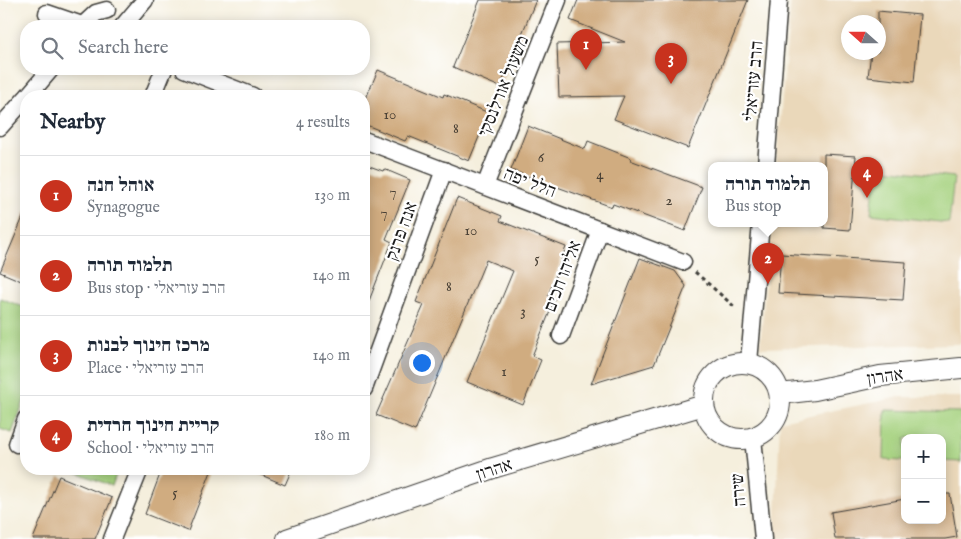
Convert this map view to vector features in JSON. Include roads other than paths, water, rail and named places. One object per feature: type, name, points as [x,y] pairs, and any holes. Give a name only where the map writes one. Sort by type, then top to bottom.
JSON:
[{"type":"street","points":[[128,20],[144,0]]},
{"type":"street","name":"משעול אורלנסקי","points":[[485,186],[558,0]]},
{"type":"street","name":"הרב עזריאלי","points":[[766,162],[779,0]]},
{"type":"street","points":[[88,20],[96,13],[112,5],[120,20]]},
{"type":"street","points":[[48,13],[66,20]]},
{"type":"street","points":[[33,90],[46,75]]},
{"type":"street","points":[[155,90],[162,75]]},
{"type":"street","points":[[199,75],[238,90]]},
{"type":"street","points":[[0,127],[20,105]]},
{"type":"street","name":"הלל יפה","points":[[370,142],[683,262]]},
{"type":"street","name":"אנה פרנק","points":[[370,373],[444,170]]},
{"type":"street","points":[[749,362],[761,227]]},
{"type":"street","name":"אליהו חכים","points":[[560,336],[600,230]]},
{"type":"street","points":[[737,362],[749,362],[760,366],[770,373],[777,382],[780,394],[781,405],[775,421],[764,433],[753,438],[740,439],[727,436],[716,429],[708,418],[704,405],[708,382],[716,372],[737,362]]},
{"type":"street","name":"אהרון","points":[[780,394],[815,390],[880,376],[961,368]]},
{"type":"street","name":"אהרון","points":[[287,539],[493,468],[704,405]]},
{"type":"street","points":[[16,444],[20,434]]},
{"type":"street","name":"שירה","points":[[753,438],[763,539]]},
{"type":"street","points":[[112,539],[138,475]]},
{"type":"place","name":"אוהל חנה","points":[[586,70]]},
{"type":"place","name":"מרכז חינוך לבנות","points":[[671,84]]},
{"type":"place","name":"קריית חינוך חרדית","points":[[867,198]]},
{"type":"place","name":"תלמוד תורה","points":[[768,284]]}]
